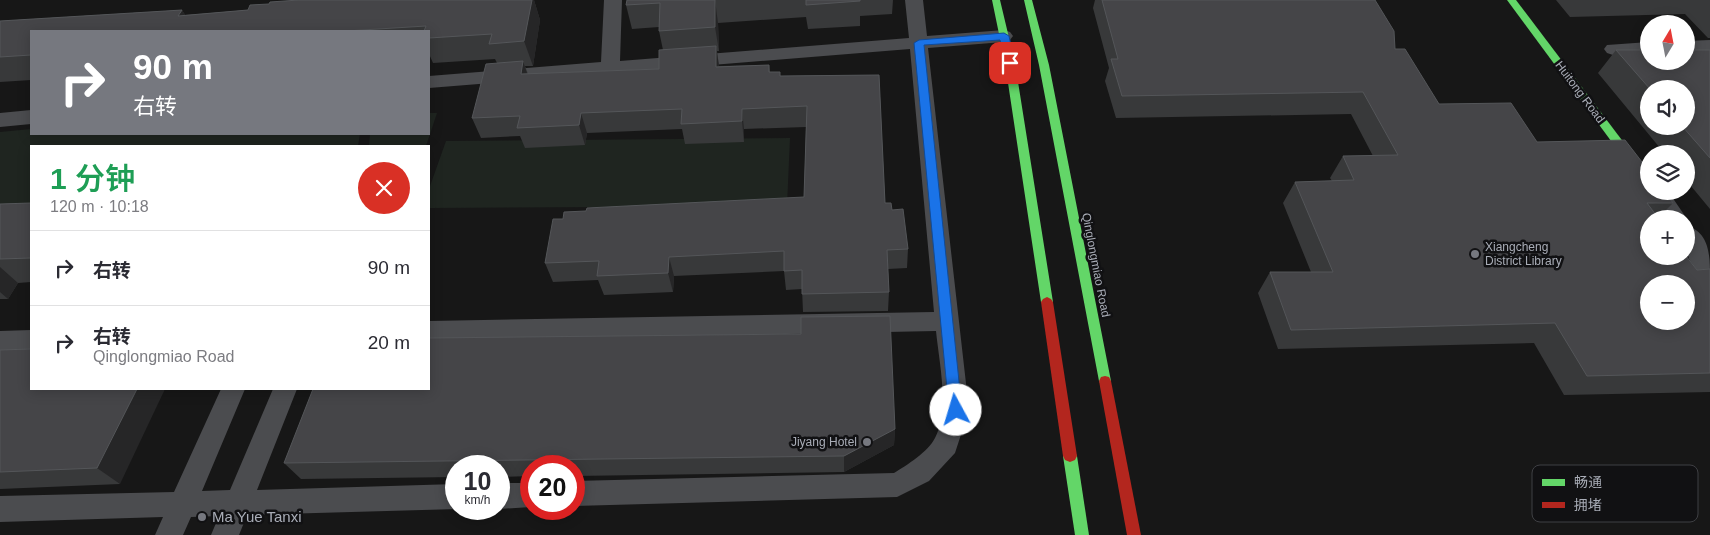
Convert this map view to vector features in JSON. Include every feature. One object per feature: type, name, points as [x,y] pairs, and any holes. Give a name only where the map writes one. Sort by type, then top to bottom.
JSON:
[{"type":"street","points":[[996,0],[1010,63],[1082,535]]},
{"type":"street","name":"Qinglongmiao Road","points":[[1028,0],[1044,65],[1134,535]]},
{"type":"street","name":"Huitong Road","points":[[1512,0],[1640,172]]},
{"type":"street","points":[[1695,247],[1710,267]]},
{"type":"lane","points":[[610,67],[613,0]]},
{"type":"lane","points":[[585,494],[896,485],[920,472],[946,445],[956,410],[914,0]]},
{"type":"lane","points":[[430,82],[1004,36]]},
{"type":"lane","points":[[1695,47],[1710,46]]},
{"type":"lane","points":[[1613,50],[1640,48]]},
{"type":"lane","points":[[0,120],[30,117]]},
{"type":"lane","points":[[430,331],[947,321]]},
{"type":"lane","points":[[0,341],[30,340]]},
{"type":"lane","points":[[169,535],[232,390]]},
{"type":"lane","points":[[225,535],[285,390]]},
{"type":"lane","points":[[0,509],[445,497]]},
{"type":"shaded area","points":[[430,113],[437,113],[430,134]]},
{"type":"shaded area","points":[[30,129],[30,135],[360,135],[358,145],[30,145],[30,213],[0,214],[0,132]]},
{"type":"shaded area","points":[[370,135],[430,135],[426,145],[369,145]]},
{"type":"shaded area","points":[[790,138],[787,206],[430,208],[430,186],[446,141]]},
{"type":"building","points":[[299,0],[532,0],[524,41],[489,44],[492,34],[430,38],[430,30],[424,30],[426,26],[362,30],[30,30],[30,55],[0,57],[0,21],[182,10],[178,16],[248,10],[250,5],[269,4],[270,2]]},
{"type":"building","points":[[627,0],[715,0],[715,27],[659,31],[660,3],[626,5]]},
{"type":"building","points":[[806,0],[860,0],[860,1],[806,5]]},
{"type":"building","name":"Xiangcheng District Library","points":[[1102,0],[1375,0],[1394,31],[1395,49],[1405,49],[1439,104],[1511,103],[1537,142],[1625,140],[1640,159],[1640,200],[1671,200],[1673,203],[1647,203],[1652,210],[1640,210],[1640,265],[1693,265],[1697,270],[1710,269],[1710,373],[1587,376],[1555,323],[1291,330],[1270,272],[1333,272],[1295,182],[1354,180],[1343,156],[1398,155],[1363,92],[1122,96],[1111,59],[1118,59]]},
{"type":"building","points":[[716,46],[716,67],[769,65],[769,72],[780,72],[780,76],[879,75],[885,203],[891,203],[892,210],[903,209],[908,249],[887,250],[889,292],[802,294],[802,270],[784,271],[784,251],[669,257],[668,273],[597,276],[599,261],[545,263],[553,219],[563,219],[564,212],[586,211],[587,208],[804,197],[807,106],[742,109],[742,121],[681,124],[682,109],[581,113],[579,125],[517,128],[520,116],[472,118],[486,64],[523,61],[521,74],[659,69],[659,50]]},
{"type":"building","points":[[1616,50],[1640,50],[1640,70],[1695,70],[1695,50],[1710,50],[1710,158],[1690,135],[1695,135],[1695,80],[1642,80]]},
{"type":"building","points":[[30,203],[30,258],[0,259],[0,204]]},
{"type":"building","points":[[890,316],[895,429],[844,456],[585,459],[585,455],[520,455],[520,460],[510,460],[510,455],[445,455],[445,461],[284,463],[313,390],[430,390],[430,338],[801,334],[801,317]]},
{"type":"building","points":[[30,349],[30,390],[136,390],[97,468],[0,472],[0,350]]},
{"type":"traffic: fast","points":[[996,0],[1010,63],[1047,302]]},
{"type":"traffic: fast","points":[[1028,0],[1044,65],[1105,381]]},
{"type":"traffic: fast","points":[[1511,0],[1640,172]]},
{"type":"traffic: fast","points":[[1070,456],[1082,535]]},
{"type":"traffic: jam","points":[[1047,302],[1070,456]]},
{"type":"traffic: jam","points":[[1105,381],[1134,535]]},
{"type":"place","name":"Xiangcheng District Library","points":[[1475,254]]},
{"type":"place","name":"Jiyang Hotel","points":[[867,442]]},
{"type":"place","name":"Ma Yue Tanxi","points":[[202,517]]},
{"type":"route","points":[[956,410],[919,43],[1004,36],[1010,63]]}]
